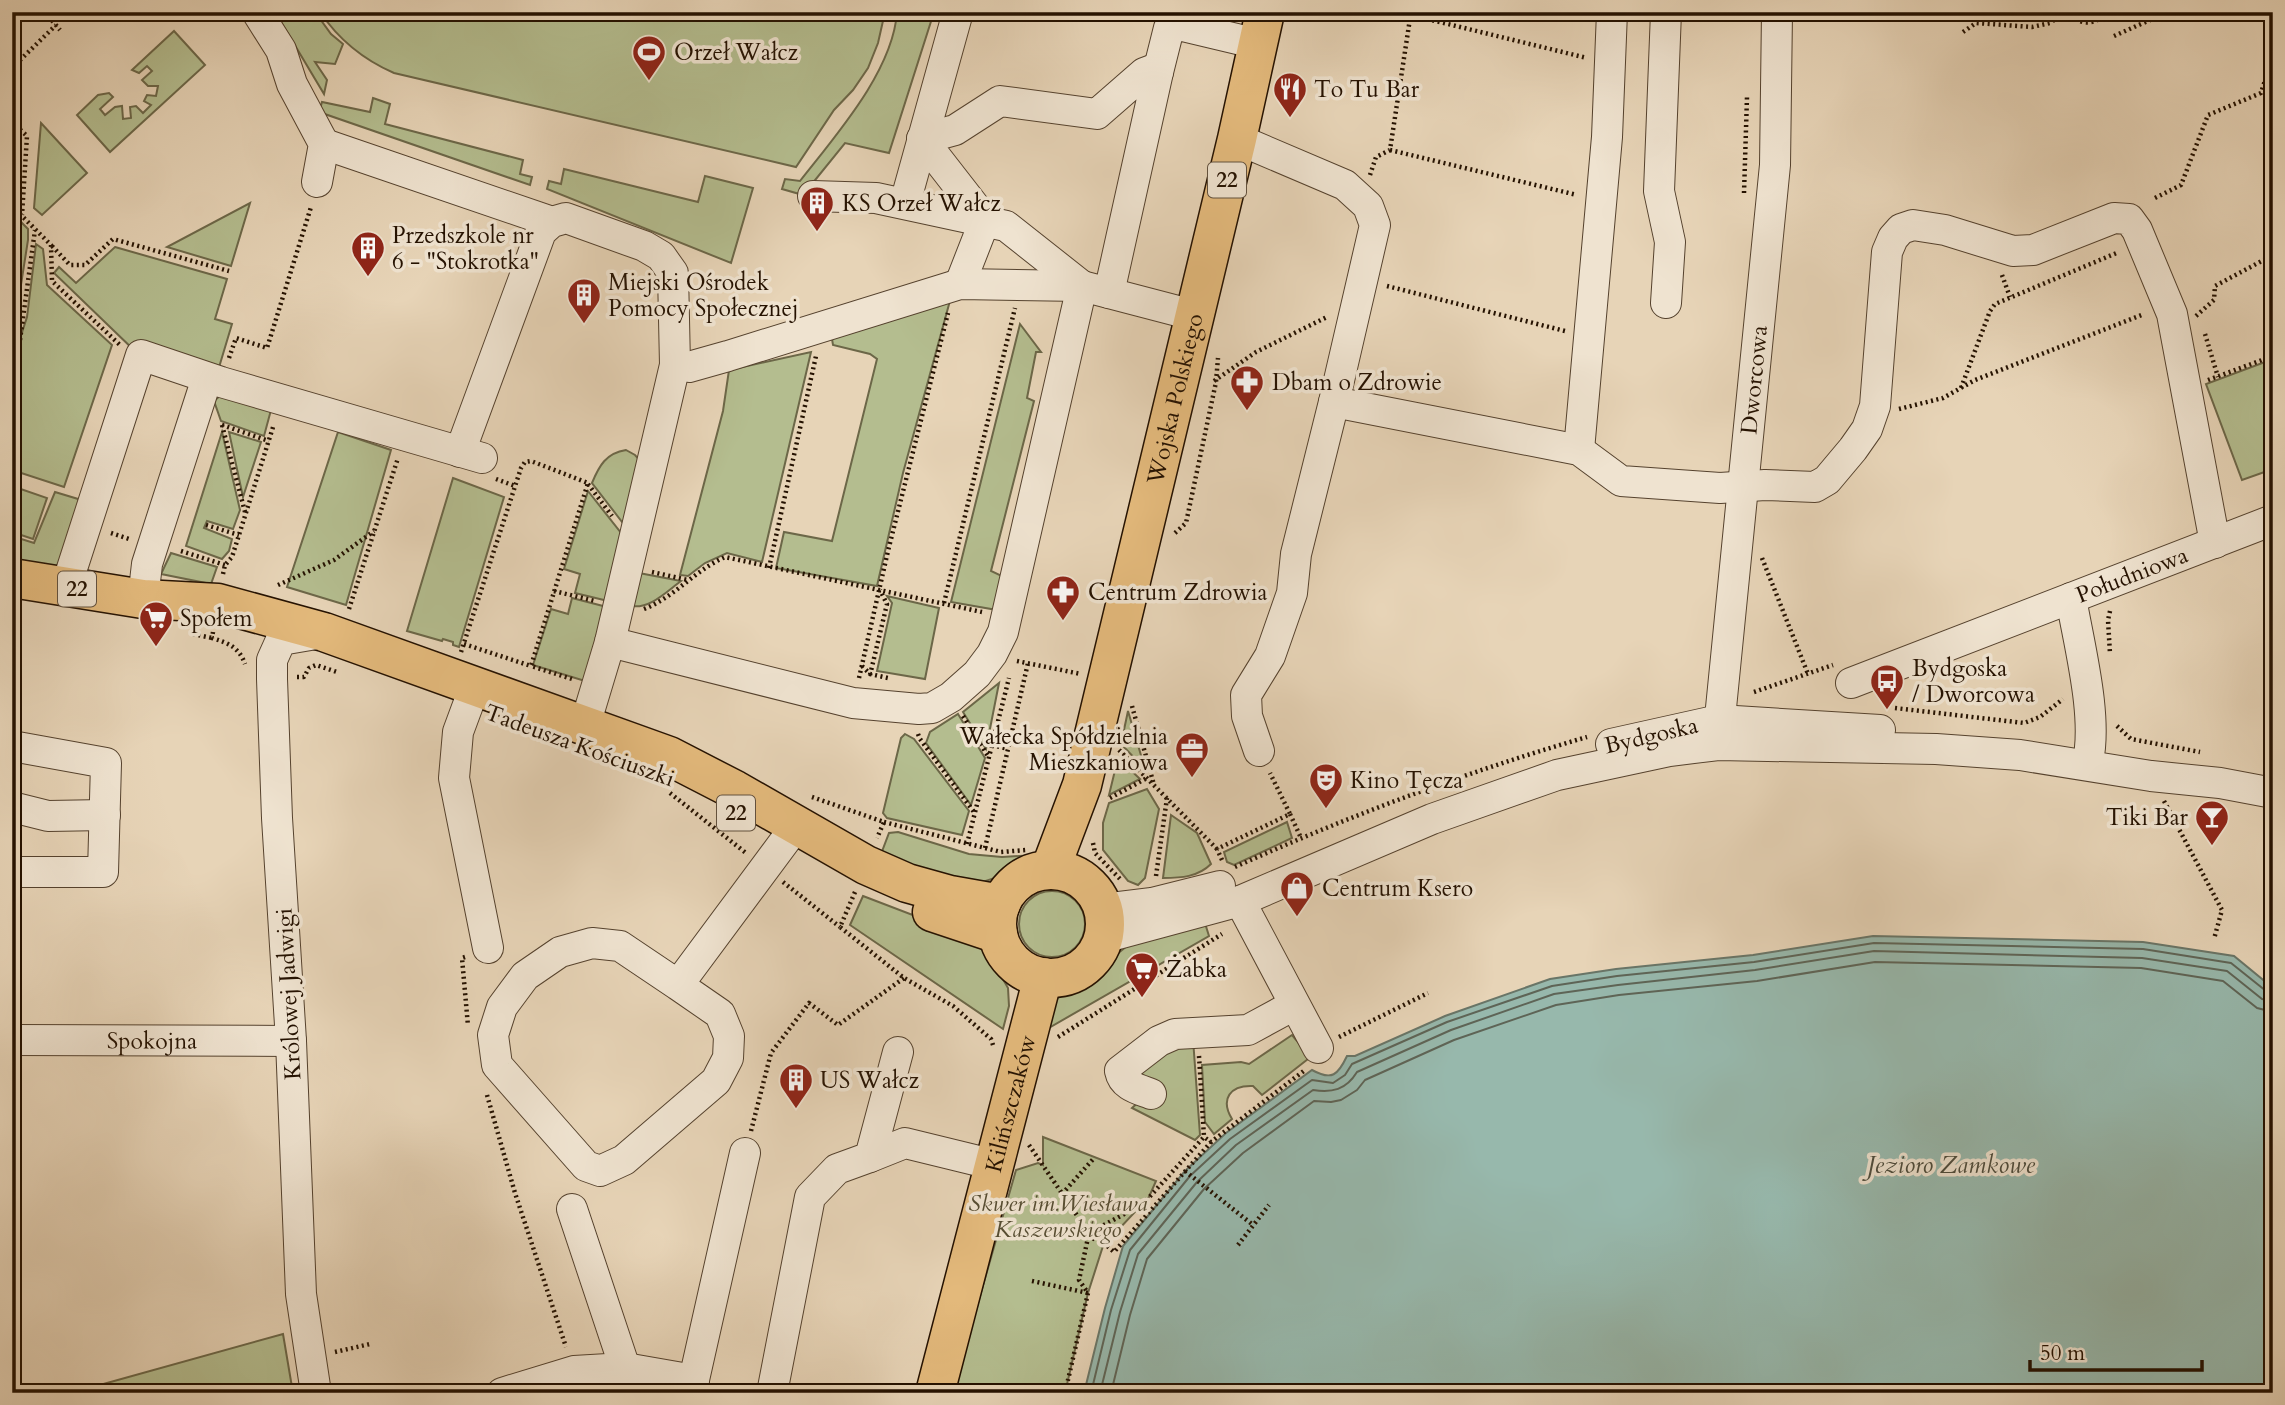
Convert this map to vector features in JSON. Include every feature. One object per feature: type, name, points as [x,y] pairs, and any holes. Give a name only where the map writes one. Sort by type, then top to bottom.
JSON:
[{"type":"main road","name":"Wojska Polskiego","points":[[1052,865],[1094,786],[1180,369],[1237,139],[1261,28]]},
{"type":"main road","name":"Tadeusza Kościuszki","points":[[12,578],[143,599],[218,603],[335,625],[472,695],[672,776],[790,835],[907,883],[950,895],[1000,919]]},
{"type":"main road","name":"Tadeusza Kościuszki","points":[[143,599],[472,695],[585,725],[678,760],[735,790],[790,835],[858,884],[910,904],[1000,919]]},
{"type":"main road","points":[[1052,865],[1092,889],[1112,912],[1097,953],[1087,964],[1067,975],[1043,977],[1031,974],[1009,958],[1002,947],[1000,919],[1009,891],[1020,880],[1052,865]]},
{"type":"main road","name":"Kilińszczaków","points":[[935,1393],[1043,977]]},
{"type":"street","points":[[257,12],[281,50],[292,84],[324,144],[317,182]]},
{"type":"street","points":[[905,203],[958,12]]},
{"type":"street","points":[[1579,450],[1607,137],[1612,12]]},
{"type":"street","points":[[1666,12],[1659,191],[1670,242],[1666,303]]},
{"type":"street","name":"Dworcowa","points":[[1718,733],[1775,165],[1777,12]]},
{"type":"street","points":[[610,642],[853,703],[919,709],[932,708],[951,697],[977,674],[992,654],[1005,624],[1169,28],[1174,24],[1261,28]]},
{"type":"street","points":[[922,139],[955,130],[1000,101],[1097,114],[1144,73],[1152,70],[1158,72]]},
{"type":"street","points":[[922,139],[985,220]]},
{"type":"street","points":[[1237,139],[1345,185],[1368,206],[1375,225],[1296,554],[1292,593],[1270,656],[1246,695],[1247,716],[1259,751]]},
{"type":"street","points":[[324,144],[552,222]]},
{"type":"street","points":[[813,197],[876,198],[1006,226],[1095,290]]},
{"type":"street","points":[[66,587],[141,355],[214,380],[471,455],[541,232],[552,222],[566,218],[643,246],[661,256],[673,274],[675,365],[608,604],[610,642],[585,725]]},
{"type":"street","points":[[1334,402],[1579,450],[1621,481],[1720,488],[1815,487],[1827,480],[1867,429],[1875,406],[1887,252],[1893,238],[1902,229],[1913,225],[1945,230],[2013,251],[2033,250],[2114,218],[2129,219],[2137,230],[2178,315],[2215,543]]},
{"type":"street","points":[[955,295],[985,220]]},
{"type":"street","points":[[675,365],[689,367],[955,295],[1095,290],[1194,315]]},
{"type":"street","points":[[143,599],[147,564],[214,380]]},
{"type":"street","name":"Południowa","points":[[2090,757],[2087,691],[2071,598],[2273,520]]},
{"type":"street","points":[[1851,683],[2071,598]]},
{"type":"street","points":[[281,640],[335,625]]},
{"type":"street","name":"Królowej Jadwigi","points":[[281,640],[272,660],[276,818],[291,1041],[301,1294],[316,1393]]},
{"type":"street","points":[[472,695],[458,732],[454,778],[488,948]]},
{"type":"street","name":"Bydgoska","points":[[1112,912],[1205,892],[1422,803],[1554,758],[1667,730],[2020,755],[2090,757],[2273,793]]},
{"type":"street","name":"Bydgoska","points":[[1112,912],[1244,910],[1432,818],[1557,775],[1669,751],[1718,733]]},
{"type":"street","points":[[12,746],[106,763],[103,872],[12,870]]},
{"type":"street","points":[[12,807],[48,816],[105,815]]},
{"type":"street","points":[[678,985],[790,835]]},
{"type":"street","points":[[1244,910],[1318,1048]]},
{"type":"street","points":[[593,943],[620,946],[678,985],[720,1014],[729,1036],[728,1059],[716,1081],[624,1160],[600,1171],[586,1166],[496,1065],[493,1035],[502,1007],[525,976],[560,952],[593,943]]},
{"type":"street","points":[[1151,1094],[1129,1085],[1122,1078],[1120,1071],[1159,1041],[1175,1034],[1248,1030],[1294,1005]]},
{"type":"street","name":"Spokojna","points":[[12,1040],[291,1041]]},
{"type":"street","points":[[870,1157],[898,1052]]},
{"type":"street","points":[[772,1393],[810,1197],[837,1169],[905,1143],[995,1165]]},
{"type":"street","points":[[502,1393],[574,1371],[625,1368],[692,1386],[745,1153]]},
{"type":"street","points":[[572,1209],[625,1368]]},
{"type":"path","points":[[12,25],[20,12]]},
{"type":"path","points":[[12,68],[58,27],[45,12]]},
{"type":"path","points":[[1964,32],[1976,23],[2032,27],[2050,23],[2066,12],[2074,20],[2097,22],[2107,12]]},
{"type":"path","points":[[2114,36],[2168,12]]},
{"type":"path","points":[[1390,150],[1411,14],[1610,64]]},
{"type":"path","points":[[2155,198],[2181,185],[2208,115],[2261,93],[2273,55]]},
{"type":"path","points":[[1743,206],[1747,96]]},
{"type":"path","points":[[14,126],[27,136],[22,216]]},
{"type":"path","points":[[1366,185],[1376,157],[1390,150],[1601,200]]},
{"type":"path","points":[[214,380],[236,338],[267,348],[317,182]]},
{"type":"path","points":[[12,206],[70,265],[85,265],[113,239],[229,271]]},
{"type":"path","points":[[20,340],[35,229]]},
{"type":"path","points":[[51,246],[52,281],[139,361]]},
{"type":"path","points":[[1960,389],[1995,304],[2120,251]]},
{"type":"path","points":[[1892,410],[1943,398],[1975,380],[2160,308],[2178,315],[2198,315],[2214,300],[2215,286],[2271,256],[2273,263]]},
{"type":"path","points":[[1386,286],[1589,337]]},
{"type":"path","points":[[853,703],[879,589],[955,295]]},
{"type":"path","points":[[1216,382],[1256,352],[1357,302]]},
{"type":"path","points":[[944,603],[1016,304]]},
{"type":"path","points":[[2198,315],[2218,377]]},
{"type":"path","points":[[1171,537],[1186,523],[1216,382],[1219,347]]},
{"type":"path","points":[[769,568],[818,348]]},
{"type":"path","points":[[2206,381],[2273,356]]},
{"type":"path","points":[[1180,369],[1216,382]]},
{"type":"path","points":[[222,577],[225,565],[232,557],[275,420]]},
{"type":"path","points":[[246,514],[222,425],[269,441]]},
{"type":"path","points":[[335,625],[374,530],[401,448]]},
{"type":"path","points":[[588,483],[620,526]]},
{"type":"path","points":[[206,524],[239,535]]},
{"type":"path","points":[[278,585],[334,560],[374,530]]},
{"type":"path","points":[[105,531],[141,544]]},
{"type":"path","points":[[181,551],[225,565]]},
{"type":"path","points":[[1761,554],[1808,674]]},
{"type":"path","points":[[554,591],[638,611],[658,604],[708,564],[725,557],[944,603],[1005,624]]},
{"type":"path","points":[[650,571],[689,580]]},
{"type":"path","points":[[862,665],[870,674],[887,604],[879,589]]},
{"type":"path","points":[[2111,608],[2108,620],[2111,657]]},
{"type":"path","points":[[464,644],[531,666]]},
{"type":"path","points":[[1013,660],[1086,675]]},
{"type":"path","points":[[985,848],[1028,663]]},
{"type":"path","points":[[1724,667],[1743,668],[1751,688],[1764,702]]},
{"type":"path","points":[[968,844],[1010,672]]},
{"type":"path","points":[[1894,708],[2024,723],[2040,717],[2065,697],[2087,691]]},
{"type":"path","points":[[1132,706],[1154,786]]},
{"type":"path","points":[[919,709],[916,728],[920,740],[975,813]]},
{"type":"path","points":[[2112,720],[2131,739],[2208,754]]},
{"type":"path","points":[[1112,761],[1115,747],[1217,849],[1226,871],[1416,792],[1597,734]]},
{"type":"path","points":[[992,746],[1008,749]]},
{"type":"path","points":[[1259,751],[1301,838]]},
{"type":"path","points":[[1094,786],[1103,801],[1147,778]]},
{"type":"path","points":[[2158,791],[2222,910],[2214,939]]},
{"type":"path","points":[[1154,888],[1167,799]]},
{"type":"path","points":[[1217,849],[1290,814]]},
{"type":"path","points":[[884,822],[1052,865]]},
{"type":"path","points":[[1095,834],[1092,846],[1112,912]]},
{"type":"path","points":[[858,884],[840,927],[904,978],[953,1006],[991,1039],[996,1051],[1022,1057]]},
{"type":"path","points":[[1057,1037],[1244,910]]},
{"type":"path","points":[[468,1028],[462,958],[488,948]]},
{"type":"path","points":[[745,1153],[771,1053],[809,1003],[838,1025],[904,978]]},
{"type":"path","points":[[1028,1143],[1088,1235],[1114,1252],[1211,1142],[1316,1061],[1318,1048],[1428,993]]},
{"type":"path","points":[[1065,1393],[1088,1293],[1079,1280],[1088,1235],[1143,1204],[1204,1137],[1198,1034]]},
{"type":"path","points":[[486,1092],[515,1193],[574,1371]]},
{"type":"path","points":[[1204,1137],[1211,1142]]},
{"type":"path","points":[[1062,1194],[1095,1157]]},
{"type":"path","points":[[1185,1171],[1252,1225]]},
{"type":"path","points":[[1238,1245],[1269,1205]]},
{"type":"path","points":[[1032,1281],[1088,1293]]},
{"type":"path","points":[[324,1354],[370,1345]]},
{"type":"green space","points":[[275,12],[315,12],[331,34],[343,44],[335,64],[315,62],[327,80],[324,94]]},
{"type":"green space","points":[[320,12],[885,12],[878,43],[868,68],[853,90],[834,110],[796,167],[394,73],[353,48],[335,32]]},
{"type":"green space","points":[[897,12],[934,12],[889,153],[845,143],[803,195],[782,189],[785,179],[800,181],[860,101],[885,57]]},
{"type":"green space","points":[[174,31],[205,65],[110,152],[77,115],[98,95],[109,93],[113,97],[100,109],[105,115],[115,107],[122,106],[123,119],[131,118],[130,107],[136,106],[143,113],[151,105],[144,101],[147,95],[156,96],[158,86],[148,86],[142,80],[152,71],[147,66],[139,73],[132,70]]},
{"type":"green space","points":[[373,98],[390,104],[385,124],[523,160],[520,174],[532,177],[530,185],[319,112],[322,102],[370,112]]},
{"type":"green space","points":[[41,123],[87,173],[42,215],[34,208]]},
{"type":"green space","points":[[564,169],[698,202],[705,176],[753,188],[731,263],[547,189],[549,181],[561,184]]},
{"type":"green space","points":[[250,203],[231,266],[167,247]]},
{"type":"green space","points":[[12,213],[28,229],[28,240],[12,342]]},
{"type":"green space","points":[[36,244],[43,249],[47,285],[112,345],[64,487],[12,470],[12,363],[27,317]]},
{"type":"green space","points":[[115,247],[227,279],[215,319],[232,324],[217,374],[137,353],[54,273],[59,267],[76,283]]},
{"type":"green space","points":[[951,297],[903,473],[877,586],[776,568],[784,532],[832,541],[877,359],[870,354],[833,345],[831,333]]},
{"type":"green space","points":[[1020,324],[1041,352],[1036,352],[1027,398],[1034,401],[991,571],[1004,577],[997,610],[951,602]]},
{"type":"green space","points":[[811,352],[762,562],[727,553],[705,563],[688,576],[680,575],[723,411],[729,370]]},
{"type":"green space","points":[[2273,359],[2273,469],[2242,480],[2206,384]]},
{"type":"green space","points":[[221,395],[271,410],[264,436],[221,421],[214,401]]},
{"type":"green space","points":[[222,432],[240,510],[233,529],[207,521],[204,528],[232,539],[229,551],[222,559],[186,546]]},
{"type":"green space","points":[[229,432],[261,442],[243,497]]},
{"type":"green space","points":[[338,432],[391,450],[346,605],[287,587]]},
{"type":"green space","points":[[626,450],[644,465],[629,531],[592,483],[604,461],[613,454]]},
{"type":"green space","points":[[453,478],[504,497],[459,647],[453,645],[453,642],[407,631]]},
{"type":"green space","points":[[12,486],[47,498],[33,539],[12,532]]},
{"type":"green space","points":[[588,491],[625,538],[608,601],[575,593],[580,574],[564,569]]},
{"type":"green space","points":[[55,492],[88,502],[61,576],[12,566],[12,536],[34,543]]},
{"type":"green space","points":[[171,553],[217,567],[211,584],[161,574]]},
{"type":"green space","points":[[639,573],[681,581],[664,595],[645,605],[631,606]]},
{"type":"green space","points":[[887,596],[939,608],[925,679],[877,671],[892,603]]},
{"type":"green space","points":[[572,598],[607,607],[585,681],[533,665],[551,609],[568,614]]},
{"type":"green space","points":[[999,683],[986,749],[963,712]]},
{"type":"green space","points":[[1128,711],[1145,769],[1121,744]]},
{"type":"green space","points":[[958,714],[985,758],[971,805],[926,743],[930,732]]},
{"type":"green space","points":[[905,734],[914,739],[969,811],[962,835],[887,818],[883,813],[901,738]]},
{"type":"green space","points":[[1118,758],[1140,779],[1109,795]]},
{"type":"green space","points":[[1147,789],[1159,809],[1145,878],[1138,885],[1128,881],[1103,850],[1103,823],[1109,803]]},
{"type":"green space","points":[[1171,815],[1197,833],[1211,864],[1201,872],[1183,877],[1163,878]]},
{"type":"green space","points":[[1287,822],[1292,838],[1234,865],[1227,862],[1224,852]]},
{"type":"green space","points":[[898,832],[969,854],[1002,857],[1035,855],[1020,870],[967,887],[878,862],[889,833]]},
{"type":"green space","points":[[1052,891],[1065,894],[1075,901],[1082,911],[1085,924],[1082,937],[1075,947],[1065,954],[1052,957],[1039,954],[1029,947],[1022,937],[1019,924],[1022,911],[1029,901],[1039,894]]},
{"type":"green space","points":[[863,896],[973,938],[995,965],[1008,988],[1009,1006],[1003,1029],[850,925]]},
{"type":"green space","points":[[1204,920],[1209,936],[1047,1029],[1054,1000],[1127,946]]},
{"type":"green space","points":[[1292,1035],[1308,1059],[1262,1095],[1253,1086],[1233,1091],[1227,1100],[1232,1119],[1214,1134],[1205,1122],[1202,1065],[1241,1062],[1249,1064]]},
{"type":"green space","points":[[1193,1039],[1200,1135],[1195,1140],[1132,1108],[1142,1099],[1133,1067]]},
{"type":"green space","name":"Skwer im.Wiesława Kaszewskiego","points":[[1043,1137],[1156,1181],[1149,1197],[1103,1246],[1088,1293],[1065,1393],[955,1393],[956,1380],[1016,1170],[1038,1163],[1043,1165]]},
{"type":"green space","points":[[283,1334],[293,1393],[71,1393]]},
{"type":"water","name":"Jezioro Zamkowe","points":[[1873,936],[2143,942],[2234,956],[2273,988],[2273,1393],[1084,1393],[1123,1246],[1185,1171],[1226,1133],[1312,1070],[1325,1075],[1334,1074],[1341,1068],[1347,1056],[1355,1056],[1445,1016],[1550,979],[1616,969],[1753,955]]},
{"type":"place","name":"Orzeł Wałcz","points":[[649,82]]},
{"type":"place","name":"To Tu Bar","points":[[1290,119]]},
{"type":"place","name":"KS Orzeł Wałcz","points":[[817,233]]},
{"type":"place","name":"Przedszkole nr 6 - \"Stokrotka\"","points":[[368,278]]},
{"type":"place","name":"Miejski Ośrodek Pomocy Społecznej","points":[[584,325]]},
{"type":"place","name":"Dbam o Zdrowie","points":[[1247,412]]},
{"type":"place","name":"Centrum Zdrowia","points":[[1063,622]]},
{"type":"place","name":"Społem","points":[[156,648]]},
{"type":"place","name":"Bydgoska / Dworcowa","points":[[1887,711]]},
{"type":"place","name":"Wałecka Spółdzielnia Mieszkaniowa","points":[[1192,779]]},
{"type":"place","name":"Kino Tęcza","points":[[1326,810]]},
{"type":"place","name":"Tiki Bar","points":[[2212,847]]},
{"type":"place","name":"Centrum Ksero","points":[[1297,918]]},
{"type":"place","name":"Żabka","points":[[1142,999]]},
{"type":"place","name":"US Wałcz","points":[[796,1110]]}]
